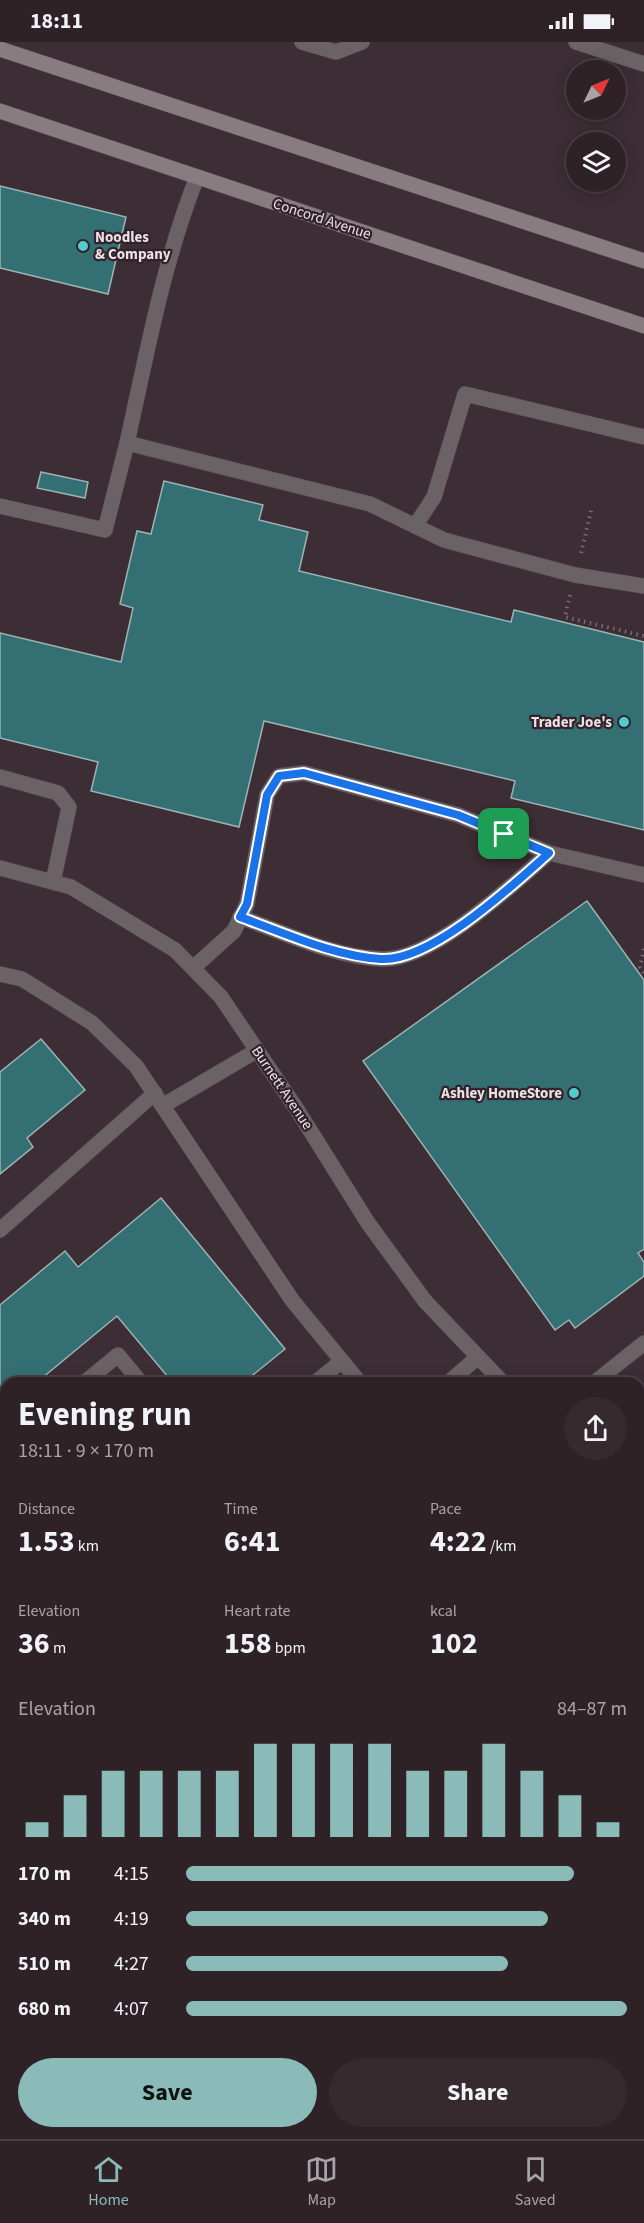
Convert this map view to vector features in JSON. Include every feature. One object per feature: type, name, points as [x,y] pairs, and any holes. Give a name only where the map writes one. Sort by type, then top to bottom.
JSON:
[{"type":"main road","points":[[0,49],[644,261]]},
{"type":"main road","name":"Concord Avenue","points":[[0,111],[644,326]]},
{"type":"street","points":[[302,42],[336,52],[362,42]]},
{"type":"street","points":[[576,42],[644,64]]},
{"type":"street","points":[[0,506],[105,530],[127,443],[161,288],[180,219],[197,177]]},
{"type":"street","points":[[415,526],[434,497],[465,394],[644,437]]},
{"type":"street","points":[[127,443],[370,504],[444,540],[575,575],[644,586]]},
{"type":"street","points":[[193,969],[234,932],[247,904],[267,795],[279,776],[304,773],[458,815],[549,853],[644,875]]},
{"type":"street","points":[[0,777],[58,793],[69,807],[53,882]]},
{"type":"street","points":[[240,917],[335,950],[383,960],[425,950],[501,895],[549,853]]},
{"type":"street","name":"Burnett Avenue","points":[[0,868],[71,887],[175,950],[220,998],[375,1233],[425,1300],[497,1377]]},
{"type":"street","points":[[0,974],[22,979],[92,1023],[136,1066],[292,1300],[355,1377]]},
{"type":"street","points":[[0,1230],[159,1100],[256,1051]]},
{"type":"street","points":[[602,1377],[643,1346]]},
{"type":"street","points":[[91,1377],[118,1355],[136,1377]]},
{"type":"street","points":[[455,1377],[478,1357]]},
{"type":"street","points":[[322,1377],[342,1361]]},
{"type":"path","points":[[644,949],[640,968],[644,972]]},
{"type":"building","points":[[0,186],[126,217],[108,294],[0,268]]},
{"type":"building","points":[[41,472],[88,482],[85,498],[37,488]]},
{"type":"building","points":[[164,481],[263,505],[259,520],[308,532],[299,571],[511,622],[514,610],[644,642],[644,830],[511,798],[515,781],[264,721],[239,827],[91,791],[98,762],[0,738],[0,633],[121,662],[133,608],[120,604],[137,531],[151,534]]},
{"type":"building","points":[[587,901],[644,980],[644,1249],[638,1253],[644,1262],[644,1276],[575,1328],[569,1320],[555,1330],[363,1061]]},
{"type":"building","points":[[41,1039],[85,1090],[27,1138],[33,1147],[0,1174],[0,1072]]},
{"type":"building","points":[[161,1198],[285,1349],[250,1377],[168,1377],[117,1316],[43,1377],[0,1377],[0,1305],[65,1251],[78,1267]]},
{"type":"place","name":"Noodles & Company","points":[[83,246]]},
{"type":"place","name":"Trader Joe's","points":[[624,722]]},
{"type":"place","name":"Ashley HomeStore","points":[[574,1093]]},
{"type":"route","points":[[304,773],[458,815],[504,834],[549,853],[501,895],[425,950],[383,960],[335,950],[240,917],[247,904],[267,795],[279,776],[304,773]]}]
